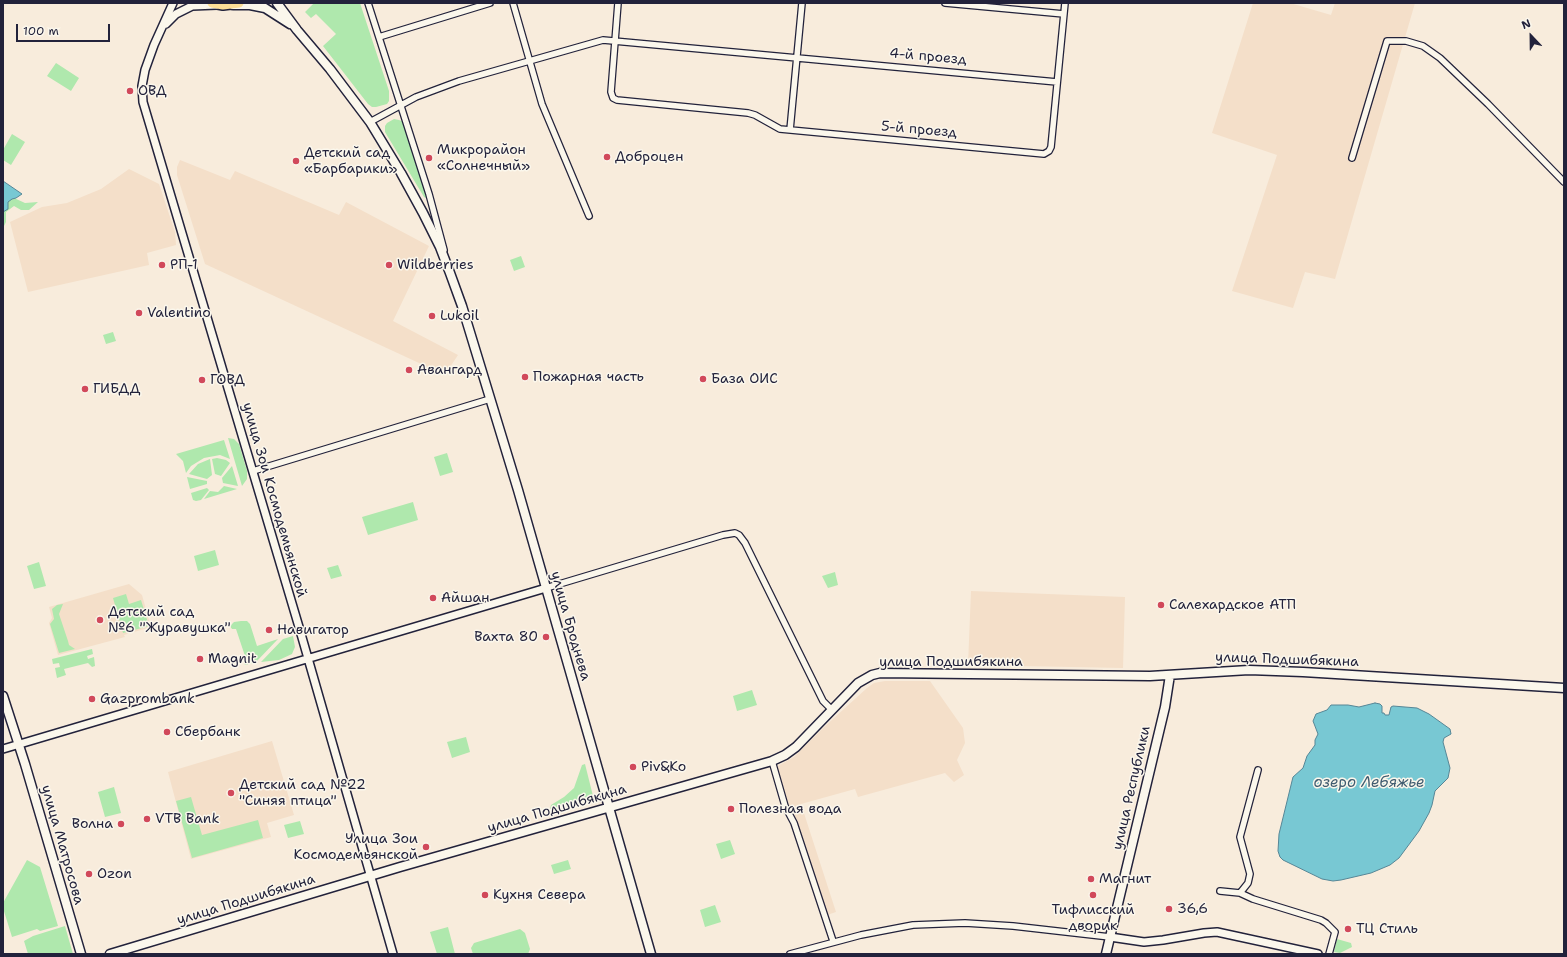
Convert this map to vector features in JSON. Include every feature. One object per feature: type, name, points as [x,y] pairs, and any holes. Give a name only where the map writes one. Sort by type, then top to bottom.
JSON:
[{"type":"main road","points":[[212,3],[265,8],[279,16],[297,30]]},
{"type":"main road","points":[[277,3],[297,30]]},
{"type":"main road","name":"улица Броднева","points":[[297,30],[330,69],[370,122],[416,199],[440,247],[450,273],[462,306],[546,588],[651,954]]},
{"type":"main road","name":"улица Подшибякина","points":[[110,954],[370,876],[772,761],[785,755],[796,747],[858,683],[868,677],[880,673],[1138,676],[1170,675],[1208,671],[1275,670],[1564,688]]},
{"type":"main road","name":"улица Республики","points":[[1106,954],[1165,707],[1170,675]]},
{"type":"main road","name":"улица Матросова","points":[[3,696],[80,954]]},
{"type":"street","name":"улица Зои Космодемьянской","points":[[174,3],[144,70],[142,86],[143,102],[253,471],[393,954]]},
{"type":"street","points":[[368,3],[434,212],[450,273]]},
{"type":"street","points":[[379,37],[490,3]]},
{"type":"street","points":[[513,3],[529,61],[547,117],[589,216]]},
{"type":"street","points":[[615,41],[618,3]]},
{"type":"street","points":[[790,130],[802,3]]},
{"type":"street","points":[[945,3],[1064,14]]},
{"type":"street","points":[[1057,82],[1065,3]]},
{"type":"street","points":[[161,31],[169,21],[184,9],[202,5],[231,4]]},
{"type":"street","name":"4-й проезд","points":[[370,122],[416,97],[459,81],[593,42],[615,41],[1057,82]]},
{"type":"street","name":"5-й проезд","points":[[615,41],[611,92],[613,98],[617,100],[748,113],[755,115],[776,128],[790,130],[1047,153],[1051,148],[1057,82]]},
{"type":"street","points":[[1352,158],[1387,41],[1406,42],[1423,46],[1440,58],[1488,104],[1564,182]]},
{"type":"street","points":[[253,471],[490,399]]},
{"type":"street","points":[[3,749],[723,535],[735,533],[739,535],[745,543],[823,701],[832,710]]},
{"type":"street","points":[[772,761],[785,806],[794,823],[833,941]]},
{"type":"street","points":[[1240,893],[1248,883],[1250,874],[1240,843],[1240,837],[1258,770]]},
{"type":"street","points":[[1220,891],[1240,893],[1252,900],[1321,920],[1335,932],[1329,954]]},
{"type":"street","points":[[790,954],[833,941],[884,930],[913,925],[965,923],[1013,926],[1144,942],[1217,932],[1318,954]]},
{"type":"shaded area","points":[[1253,3],[1290,3],[1331,15],[1335,3],[1415,3],[1335,279],[1305,272],[1293,308],[1232,291],[1277,155],[1212,133]]},
{"type":"shaded area","points":[[180,160],[230,180],[235,171],[339,215],[346,202],[429,246],[393,321],[458,355],[448,370],[432,369],[205,264],[177,175],[177,167]]},
{"type":"shaded area","points":[[129,169],[159,184],[175,232],[176,245],[147,253],[149,265],[28,292],[10,222],[42,207],[67,203],[101,189]]},
{"type":"shaded area","name":"Детский сад №6 \"Журавушка\"","points":[[129,584],[142,595],[151,627],[124,635],[125,637],[58,655],[49,623],[52,618],[49,607]]},
{"type":"shaded area","points":[[971,591],[1125,597],[1123,668],[968,665]]},
{"type":"shaded area","points":[[885,681],[930,681],[963,728],[965,743],[957,760],[964,775],[954,782],[945,773],[858,797],[855,789],[801,804],[836,912],[827,915],[776,767],[794,757],[867,688],[874,683]]},
{"type":"shaded area","name":"Детский сад №22 \"Синяя птица\"","points":[[272,741],[294,815],[267,823],[271,837],[191,859],[168,772]]},
{"type":"green space","points":[[314,3],[360,3],[389,91],[389,101],[387,104],[372,107],[368,104],[323,46],[336,34],[316,14],[311,18],[305,12]]},
{"type":"green space","points":[[56,63],[79,78],[71,91],[47,76]]},
{"type":"green space","points":[[394,119],[404,122],[427,196],[426,198],[385,132],[385,126],[387,123]]},
{"type":"green space","points":[[12,134],[25,142],[11,165],[3,160],[3,150]]},
{"type":"green space","points":[[14,198],[25,203],[38,202],[29,210],[21,210],[14,206],[6,212],[6,222],[3,228],[3,201]]},
{"type":"green space","points":[[521,256],[525,267],[514,271],[510,260]]},
{"type":"green space","points":[[113,332],[116,341],[106,344],[103,335]]},
{"type":"green space","points":[[228,438],[234,439],[239,444],[247,471],[247,479],[242,486]]},
{"type":"green space","points":[[224,440],[230,459],[220,455],[204,458],[191,466],[186,473],[183,461],[176,454]]},
{"type":"green space","points":[[447,453],[453,472],[440,476],[434,457]]},
{"type":"green space","points":[[217,458],[226,460],[230,463],[221,476],[215,474],[212,459]]},
{"type":"green space","points":[[210,459],[212,475],[207,479],[189,474],[198,464]]},
{"type":"green space","points":[[232,466],[238,486],[223,483],[222,478]]},
{"type":"green space","points":[[187,477],[207,481],[207,484],[190,489]]},
{"type":"green space","points":[[224,486],[237,489],[204,499],[210,491],[218,492]]},
{"type":"green space","points":[[207,488],[209,490],[201,500],[193,500],[191,493]]},
{"type":"green space","points":[[413,502],[418,520],[368,535],[362,517]]},
{"type":"green space","points":[[215,550],[219,565],[198,571],[194,556]]},
{"type":"green space","points":[[39,562],[46,586],[34,589],[27,566]]},
{"type":"green space","points":[[338,565],[342,576],[331,579],[327,568]]},
{"type":"green space","points":[[835,572],[838,585],[828,588],[822,576]]},
{"type":"green space","points":[[126,594],[129,604],[141,600],[149,626],[123,633],[113,598]]},
{"type":"green space","points":[[63,604],[59,614],[69,645],[75,649],[59,653],[50,624],[54,619],[52,609],[57,605]]},
{"type":"green space","points":[[247,621],[250,624],[257,646],[278,639],[256,662],[245,665],[242,658],[245,656],[236,629],[232,629],[230,626],[234,622]]},
{"type":"green space","points":[[293,636],[295,647],[292,654],[279,660],[261,662],[283,639]]},
{"type":"green space","points":[[92,649],[93,654],[87,656],[88,659],[94,657],[95,666],[92,667],[88,663],[64,669],[66,675],[57,678],[55,668],[60,667],[59,663],[53,664],[52,659]]},
{"type":"green space","points":[[752,690],[757,705],[737,711],[733,696]]},
{"type":"green space","points":[[466,737],[470,752],[452,758],[447,742]]},
{"type":"green space","points":[[585,764],[593,796],[550,809],[551,805],[564,797],[574,788],[582,765]]},
{"type":"green space","points":[[114,787],[121,813],[105,817],[98,792]]},
{"type":"green space","points":[[191,797],[202,835],[258,820],[263,838],[192,858],[176,801]]},
{"type":"green space","points":[[300,821],[304,834],[288,838],[284,825]]},
{"type":"green space","points":[[730,840],[735,854],[721,859],[716,844]]},
{"type":"green space","points":[[27,860],[40,867],[58,926],[40,931],[37,929],[12,937],[3,908],[3,903]]},
{"type":"green space","points":[[568,860],[571,869],[554,874],[551,865]]},
{"type":"green space","points":[[715,905],[721,922],[705,927],[700,910]]},
{"type":"green space","points":[[65,926],[73,954],[28,954],[24,941],[33,936]]},
{"type":"green space","points":[[448,927],[455,954],[437,954],[430,932]]},
{"type":"green space","points":[[520,929],[525,933],[530,949],[528,954],[473,954],[471,948],[474,943]]},
{"type":"green space","points":[[1337,939],[1351,943],[1352,947],[1340,953],[1334,952]]},
{"type":"water","points":[[3,181],[22,194],[8,202],[8,209],[3,212]]},
{"type":"water","name":"озеро Лебяжье","points":[[1375,703],[1382,706],[1382,713],[1385,715],[1389,715],[1391,707],[1393,706],[1417,708],[1429,714],[1450,729],[1451,734],[1444,738],[1443,742],[1450,768],[1448,778],[1435,791],[1429,813],[1419,831],[1399,858],[1390,865],[1371,873],[1333,881],[1322,879],[1283,860],[1278,851],[1279,834],[1293,777],[1303,768],[1307,756],[1315,745],[1315,740],[1318,734],[1313,721],[1316,714],[1327,710],[1331,705],[1348,705],[1359,707]]},
{"type":"place","name":"ОВД","points":[[130,91]]},
{"type":"place","name":"Доброцен","points":[[607,157]]},
{"type":"place","name":"Микрорайон «Солнечный»","points":[[429,158]]},
{"type":"place","name":"Детский сад «Барбарики»","points":[[296,161]]},
{"type":"place","name":"РП-1","points":[[162,265]]},
{"type":"place","name":"Wildberries","points":[[389,265]]},
{"type":"place","name":"Valentino","points":[[139,313]]},
{"type":"place","name":"Lukoil","points":[[432,316]]},
{"type":"place","name":"Авангард","points":[[409,370]]},
{"type":"place","name":"Пожарная часть","points":[[525,377]]},
{"type":"place","name":"База ОИС","points":[[703,379]]},
{"type":"place","name":"ГОВД","points":[[202,380]]},
{"type":"place","name":"ГИБДД","points":[[85,389]]},
{"type":"place","name":"Айшан","points":[[433,598]]},
{"type":"place","name":"Салехардское АТП","points":[[1161,605]]},
{"type":"place","name":"Детский сад №6 \"Журавушка\"","points":[[100,620]]},
{"type":"place","name":"Навигатор","points":[[269,630]]},
{"type":"place","name":"Вахта 80","points":[[546,637]]},
{"type":"place","name":"Magnit","points":[[200,659]]},
{"type":"place","name":"Gazprombank","points":[[92,699]]},
{"type":"place","name":"Сбербанк","points":[[167,732]]},
{"type":"place","name":"Piv&Ko","points":[[633,767]]},
{"type":"place","name":"Детский сад №22 \"Синяя птица\"","points":[[231,793]]},
{"type":"place","name":"Полезная вода","points":[[731,809]]},
{"type":"place","name":"VTB Bank","points":[[147,819]]},
{"type":"place","name":"Волна","points":[[121,824]]},
{"type":"place","name":"Улица Зои Космодемьянской","points":[[426,847]]},
{"type":"place","name":"Ozon","points":[[89,874]]},
{"type":"place","name":"Магнит","points":[[1091,879]]},
{"type":"place","name":"Кухня Севера","points":[[485,895]]},
{"type":"place","name":"Тифлисский дворик","points":[[1093,895]]},
{"type":"place","name":"36,6","points":[[1169,909]]},
{"type":"place","name":"ТЦ Стиль","points":[[1348,929]]}]
